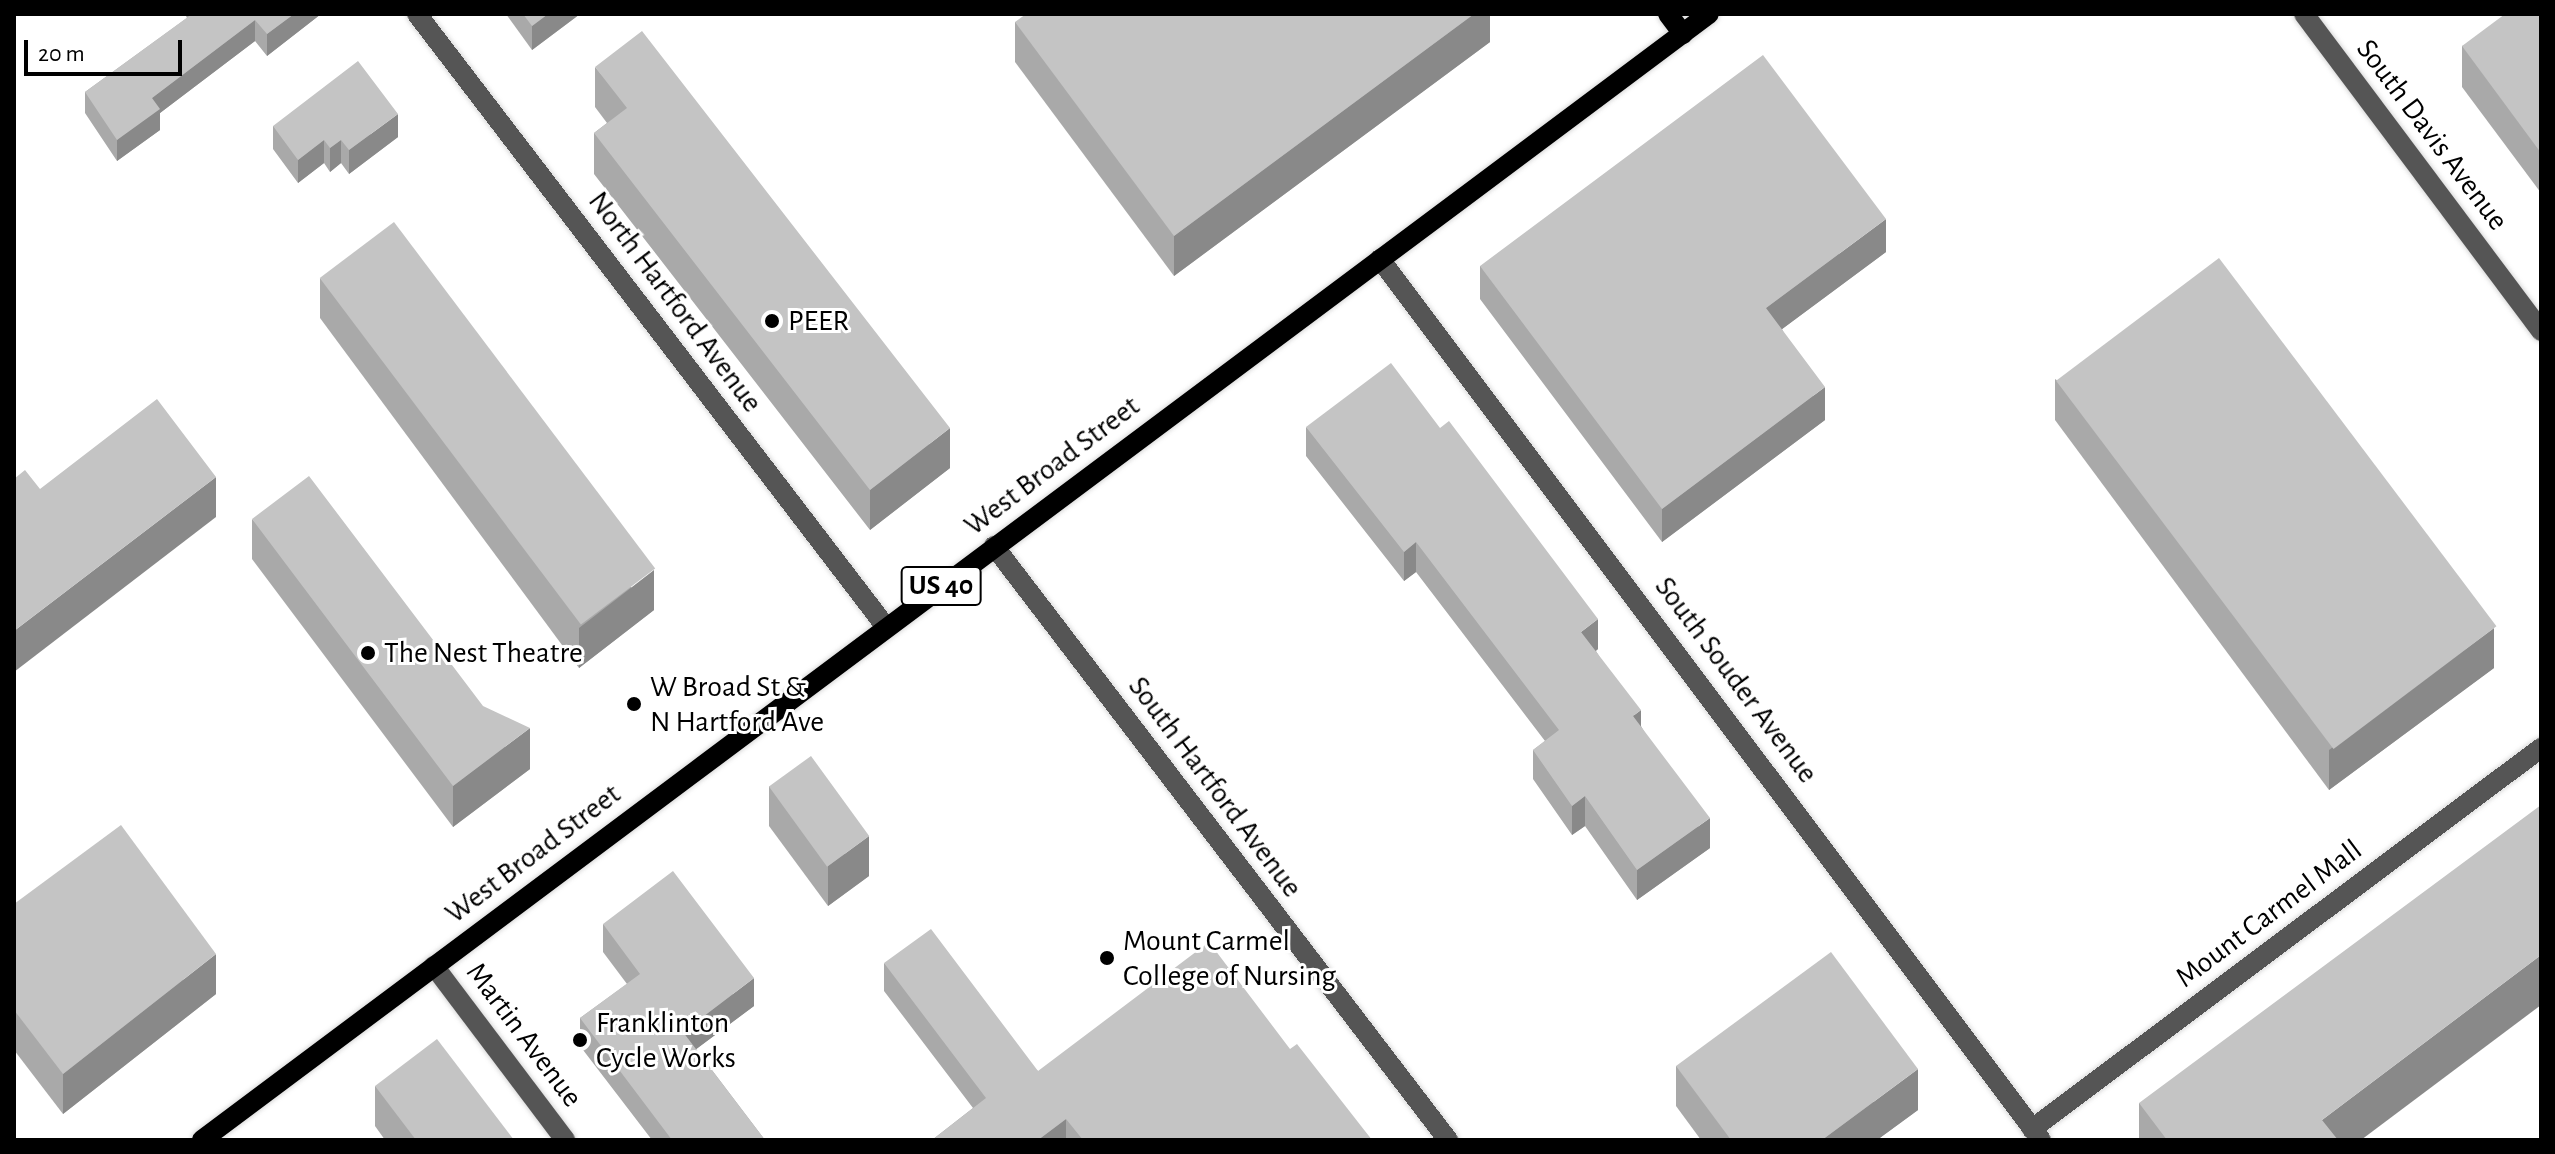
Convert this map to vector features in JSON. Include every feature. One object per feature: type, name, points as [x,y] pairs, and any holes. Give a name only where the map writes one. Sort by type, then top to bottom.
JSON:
[{"type":"main road","points":[[1668,14],[1683,34]]},
{"type":"main road","name":"West Broad Street","points":[[202,1140],[1709,14]]},
{"type":"street","name":"North Hartford Avenue","points":[[417,14],[886,627]]},
{"type":"street","name":"South Davis Avenue","points":[[2304,14],[2541,331]]},
{"type":"street","name":"South Souder Avenue","points":[[1380,259],[2037,1134]]},
{"type":"street","name":"South Hartford Avenue","points":[[994,546],[1448,1140]]},
{"type":"street","name":"Mount Carmel Mall","points":[[2037,1134],[2541,748]]},
{"type":"street","name":"Martin Avenue","points":[[434,966],[565,1140]]},
{"type":"building","points":[[192,14],[294,14],[267,34],[255,20],[152,98],[160,109],[117,140],[85,92]]},
{"type":"building","points":[[523,14],[548,14],[532,26]]},
{"type":"building","points":[[1026,14],[1474,14],[1174,236],[1015,22]]},
{"type":"building","points":[[2505,14],[2541,14],[2541,153],[2462,46]]},
{"type":"building","name":"PEER","points":[[642,31],[950,428],[870,490],[594,133],[627,108],[595,67]]},
{"type":"building","points":[[1763,55],[1886,219],[1766,308],[1825,387],[1662,509],[1480,266]]},
{"type":"building","points":[[358,61],[398,114],[349,150],[341,140],[330,148],[324,140],[298,160],[273,126]]},
{"type":"building","points":[[394,222],[655,569],[581,625],[320,278]]},
{"type":"building","points":[[2219,258],[2496,626],[2334,749],[2056,381]]},
{"type":"building","points":[[1391,363],[1440,428],[1449,421],[1598,619],[1581,632],[1641,710],[1633,716],[1710,818],[1637,870],[1585,796],[1572,806],[1533,750],[1559,730],[1416,542],[1404,552],[1306,427]]},
{"type":"building","points":[[157,399],[216,477],[14,631],[14,479],[25,470],[40,489]]},
{"type":"building","points":[[309,476],[483,706],[530,728],[453,786],[252,519]]},
{"type":"building","points":[[811,756],[869,836],[827,867],[769,787]]},
{"type":"building","points":[[2541,805],[2541,955],[2322,1120],[2338,1140],[2167,1140],[2139,1103]]},
{"type":"building","points":[[121,825],[216,954],[63,1074],[14,1010],[14,904]]},
{"type":"building","points":[[673,871],[754,978],[683,1032],[765,1140],[672,1140],[580,1018],[640,974],[603,924]]},
{"type":"building","points":[[931,929],[1038,1071],[1209,942],[1290,1049],[1297,1044],[1372,1140],[1083,1140],[1066,1119],[1038,1140],[932,1140],[986,1098],[884,963]]},
{"type":"building","points":[[1831,952],[1918,1069],[1822,1140],[1731,1140],[1676,1066]]},
{"type":"building","points":[[437,1039],[514,1140],[416,1140],[375,1086]]},
{"type":"place","name":"PEER","points":[[772,321]]},
{"type":"place","name":"The Nest Theatre","points":[[368,653]]},
{"type":"place","name":"W Broad St & N Hartford Ave","points":[[634,704]]},
{"type":"place","name":"Mount Carmel College of Nursing","points":[[1107,958]]},
{"type":"place","name":"Franklinton Cycle Works","points":[[580,1040]]}]
